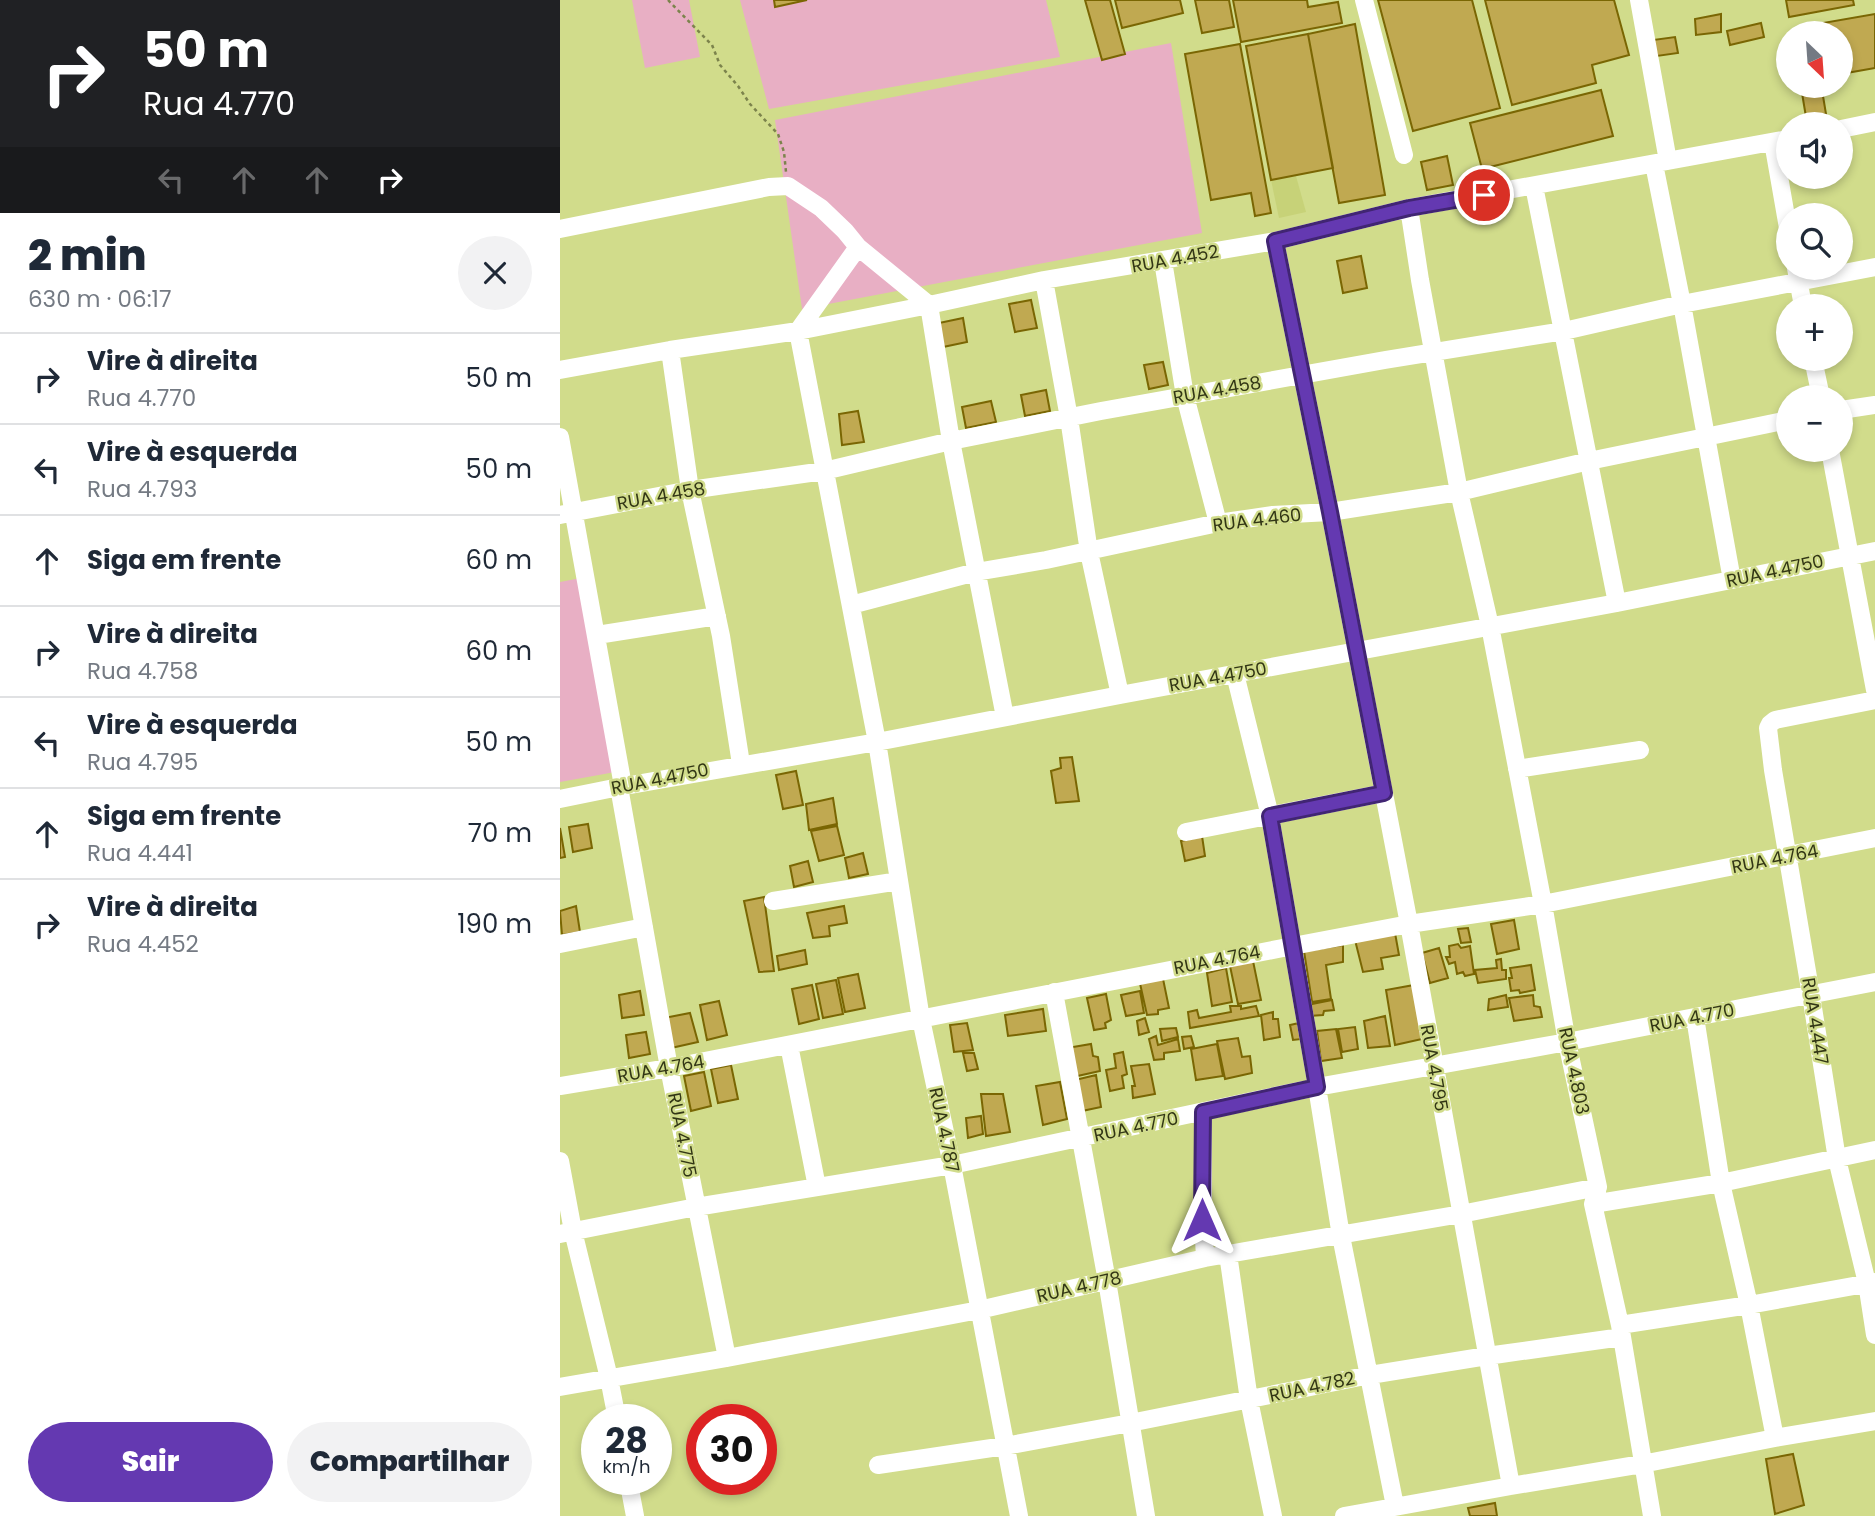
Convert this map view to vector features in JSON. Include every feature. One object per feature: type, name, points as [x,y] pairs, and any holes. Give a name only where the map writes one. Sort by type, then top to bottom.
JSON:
[{"type":"street","points":[[1363,0],[1404,155]]},
{"type":"street","points":[[1639,0],[1682,304],[1732,580]]},
{"type":"street","points":[[1853,127],[1875,122]]},
{"type":"street","name":"RUA 4.452","points":[[560,370],[797,331],[1044,280],[1275,241],[1409,208],[1776,142]]},
{"type":"street","points":[[560,229],[778,186],[821,208],[858,247],[929,305],[951,441],[1005,717]]},
{"type":"street","points":[[1534,186],[1618,603]]},
{"type":"street","name":"RUA 4.803","points":[[1409,208],[1459,492],[1490,626],[1543,904],[1652,1516]]},
{"type":"street","name":"RUA 4.795","points":[[1275,241],[1409,924],[1511,1486]]},
{"type":"street","points":[[797,331],[858,247]]},
{"type":"street","points":[[1163,261],[1185,396],[1218,523]]},
{"type":"street","name":"RUA 4.458","points":[[1853,269],[1875,267]]},
{"type":"street","name":"RUA 4.458","points":[[567,513],[824,471],[951,441],[1101,411],[1564,331],[1776,279]]},
{"type":"street","points":[[1044,280],[1069,418],[1089,552],[1120,695]]},
{"type":"street","name":"RUA 4.787","points":[[797,331],[877,742],[921,1019],[1019,1516]]},
{"type":"street","points":[[670,350],[690,491],[717,615],[741,764]]},
{"type":"street","points":[[1853,408],[1875,405]]},
{"type":"street","name":"RUA 4.460","points":[[851,605],[976,572],[1089,552],[1218,523],[1273,515],[1330,512],[1459,492],[1590,461],[1776,422]]},
{"type":"street","name":"RUA 4.775","points":[[560,437],[567,513],[597,635],[669,1068],[727,1358]]},
{"type":"street","points":[[1832,462],[1875,690]]},
{"type":"street","name":"RUA 4.4750","points":[[560,799],[1618,603],[1875,551]]},
{"type":"street","points":[[597,635],[717,615]]},
{"type":"street","points":[[1235,674],[1270,816],[1341,1236],[1395,1506]]},
{"type":"street","name":"RUA 4.447","points":[[1875,700],[1772,721],[1768,728],[1786,857],[1837,1159],[1871,1282],[1875,1335]]},
{"type":"street","points":[[1517,769],[1640,750]]},
{"type":"street","points":[[1186,832],[1384,793]]},
{"type":"street","name":"RUA 4.764","points":[[560,1086],[669,1068],[1409,924],[1543,904],[1875,838]]},
{"type":"street","points":[[773,901],[899,881]]},
{"type":"street","points":[[560,944],[644,927]]},
{"type":"street","name":"RUA 4.770","points":[[567,1233],[696,1207],[951,1165],[1317,1087],[1875,982]]},
{"type":"street","points":[[1054,992],[1107,1281],[1146,1516]]},
{"type":"street","points":[[1695,1017],[1721,1183],[1775,1437]]},
{"type":"street","points":[[789,1045],[817,1188]]},
{"type":"street","points":[[1203,1112],[1202,1220],[1205,1258]]},
{"type":"street","name":"RUA 4.778","points":[[560,1387],[979,1310],[1227,1254],[1461,1214],[1595,1195],[1721,1183],[1875,1150]]},
{"type":"street","points":[[560,1161],[567,1233],[610,1378],[614,1404]]},
{"type":"street","points":[[1227,1254],[1249,1400],[1273,1516]]},
{"type":"street","name":"RUA 4.782","points":[[878,1465],[1005,1446],[1130,1423],[1370,1375],[1487,1356],[1871,1282]]},
{"type":"street","points":[[1344,1516],[1875,1421]]},
{"type":"street","points":[[629,1495],[631,1516]]},
{"type":"path","points":[[667,0],[712,45],[720,65],[750,104],[778,134],[784,152],[778,186]]},
{"type":"shaded area","points":[[632,0],[689,0],[700,57],[645,68]]},
{"type":"shaded area","points":[[740,0],[1046,0],[1060,57],[769,109]]},
{"type":"shaded area","points":[[1171,43],[1202,233],[802,309],[775,120]]},
{"type":"shaded area","points":[[1296,176],[1306,212],[1279,218],[1271,180]]},
{"type":"shaded area","points":[[586,577],[621,771],[560,782],[560,582]]},
{"type":"building","points":[[774,0],[807,0],[775,7]]},
{"type":"building","points":[[1085,0],[1110,0],[1125,54],[1102,60]]},
{"type":"building","points":[[1115,0],[1180,0],[1183,13],[1122,28]]},
{"type":"building","points":[[1195,0],[1229,0],[1234,27],[1202,33]]},
{"type":"building","points":[[1233,0],[1307,0],[1308,7],[1338,2],[1342,23],[1241,42]]},
{"type":"building","points":[[1378,0],[1472,0],[1500,108],[1413,131]]},
{"type":"building","points":[[1485,0],[1614,0],[1629,55],[1592,65],[1596,83],[1512,105]]},
{"type":"building","points":[[1786,0],[1853,0],[1854,5],[1789,17]]},
{"type":"building","points":[[1721,14],[1721,32],[1696,35],[1695,19]]},
{"type":"building","points":[[1875,14],[1875,68],[1853,72],[1853,21],[1835,21]]},
{"type":"building","points":[[1761,23],[1764,37],[1730,45],[1727,31]]},
{"type":"building","points":[[1355,24],[1385,195],[1339,203],[1308,34]]},
{"type":"building","points":[[1308,34],[1333,168],[1271,180],[1246,46]]},
{"type":"building","points":[[1675,37],[1678,53],[1657,56],[1653,40]]},
{"type":"building","points":[[1240,44],[1271,213],[1255,216],[1251,193],[1211,200],[1185,54]]},
{"type":"building","points":[[1601,90],[1613,136],[1482,169],[1470,123]]},
{"type":"building","points":[[1803,98],[1823,98],[1826,112],[1805,112]]},
{"type":"building","points":[[1447,156],[1453,185],[1427,190],[1421,162]]},
{"type":"building","points":[[1361,256],[1367,288],[1343,293],[1337,261]]},
{"type":"building","points":[[1031,300],[1037,328],[1015,332],[1009,304]]},
{"type":"building","points":[[963,318],[967,342],[943,347],[939,323]]},
{"type":"building","points":[[1163,362],[1168,385],[1149,389],[1144,365]]},
{"type":"building","points":[[1046,390],[1050,411],[1025,416],[1021,395]]},
{"type":"building","points":[[991,401],[996,422],[966,428],[962,407]]},
{"type":"building","points":[[858,411],[864,442],[842,445],[839,414]]},
{"type":"building","points":[[1072,757],[1079,801],[1056,803],[1051,771],[1061,768],[1060,758]]},
{"type":"building","points":[[796,771],[803,805],[783,809],[776,775]]},
{"type":"building","points":[[833,798],[837,824],[809,830],[806,804]]},
{"type":"building","points":[[588,824],[592,848],[573,852],[569,827]]},
{"type":"building","points":[[837,826],[844,855],[819,861],[811,831]]},
{"type":"building","points":[[560,828],[565,857],[560,858]]},
{"type":"building","points":[[1202,836],[1205,856],[1185,861],[1181,841]]},
{"type":"building","points":[[863,853],[868,874],[849,878],[845,858]]},
{"type":"building","points":[[808,861],[813,882],[794,887],[790,866]]},
{"type":"building","points":[[764,897],[774,971],[759,972],[744,901]]},
{"type":"building","points":[[576,906],[580,932],[562,935],[560,911]]},
{"type":"building","points":[[844,906],[847,923],[829,926],[830,936],[813,938],[807,913]]},
{"type":"building","points":[[1514,920],[1519,949],[1497,954],[1491,924]]},
{"type":"building","points":[[1468,928],[1471,942],[1461,943],[1458,929]]},
{"type":"building","points":[[1395,933],[1399,955],[1381,958],[1383,969],[1363,972],[1355,940]]},
{"type":"building","points":[[1458,944],[1461,948],[1470,946],[1474,974],[1457,974],[1455,962],[1449,964],[1446,957],[1450,957],[1449,946]]},
{"type":"building","points":[[1343,945],[1343,962],[1326,965],[1331,999],[1312,1002],[1304,951]]},
{"type":"building","points":[[1439,948],[1448,978],[1430,983],[1422,953]]},
{"type":"building","points":[[805,950],[807,964],[779,970],[777,956]]},
{"type":"building","points":[[1501,959],[1502,970],[1506,970],[1506,979],[1478,983],[1475,970],[1497,968],[1496,960]]},
{"type":"building","points":[[1253,961],[1261,1000],[1238,1004],[1230,966]]},
{"type":"building","points":[[1531,965],[1535,990],[1520,993],[1519,990],[1511,991],[1510,968]]},
{"type":"building","points":[[1226,968],[1232,1002],[1212,1006],[1207,973]]},
{"type":"building","points":[[858,974],[865,1008],[845,1012],[838,978]]},
{"type":"building","points":[[1162,974],[1169,1008],[1158,1010],[1158,1014],[1147,1015],[1139,979]]},
{"type":"building","points":[[836,980],[843,1014],[823,1018],[816,984]]},
{"type":"building","points":[[812,985],[819,1019],[799,1024],[792,989]]},
{"type":"building","points":[[1414,985],[1422,1039],[1395,1045],[1386,990]]},
{"type":"building","points":[[640,991],[644,1015],[622,1018],[619,995]]},
{"type":"building","points":[[1140,991],[1144,1013],[1126,1016],[1121,995]]},
{"type":"building","points":[[1106,994],[1111,1020],[1105,1023],[1106,1028],[1094,1030],[1087,998]]},
{"type":"building","points":[[1506,995],[1508,1007],[1488,1010],[1489,999]]},
{"type":"building","points":[[1533,995],[1534,1006],[1540,1007],[1542,1017],[1514,1021],[1509,998]]},
{"type":"building","points":[[1332,1000],[1334,1010],[1324,1011],[1323,1015],[1309,1016],[1307,1005]]},
{"type":"building","points":[[719,1001],[727,1035],[707,1040],[700,1005]]},
{"type":"building","points":[[1230,1006],[1241,1006],[1241,1009],[1256,1006],[1259,1016],[1190,1028],[1188,1012],[1197,1010],[1199,1018],[1231,1012]]},
{"type":"building","points":[[1043,1009],[1046,1031],[1008,1036],[1005,1015]]},
{"type":"building","points":[[1273,1012],[1273,1019],[1278,1019],[1280,1037],[1264,1040],[1261,1015]]},
{"type":"building","points":[[690,1013],[698,1042],[671,1048],[664,1018]]},
{"type":"building","points":[[1385,1016],[1390,1046],[1368,1048],[1364,1021]]},
{"type":"building","points":[[1145,1018],[1149,1032],[1139,1035],[1137,1021]]},
{"type":"building","points":[[967,1023],[973,1050],[954,1052],[950,1025]]},
{"type":"building","points":[[1299,1023],[1302,1039],[1293,1040],[1290,1025]]},
{"type":"building","points":[[1355,1027],[1358,1049],[1342,1052],[1338,1029]]},
{"type":"building","points":[[1176,1028],[1178,1037],[1162,1041],[1160,1029]]},
{"type":"building","points":[[1336,1029],[1342,1058],[1321,1061],[1317,1031]]},
{"type":"building","points":[[646,1032],[650,1054],[629,1058],[626,1035]]},
{"type":"building","points":[[1156,1036],[1158,1045],[1178,1039],[1180,1051],[1164,1053],[1164,1059],[1154,1060],[1149,1039]]},
{"type":"building","points":[[1191,1036],[1194,1047],[1184,1049],[1182,1037]]},
{"type":"building","points":[[1238,1038],[1242,1057],[1250,1056],[1252,1073],[1225,1079],[1217,1041]]},
{"type":"building","points":[[1091,1044],[1093,1056],[1098,1057],[1100,1071],[1073,1077],[1067,1048]]},
{"type":"building","points":[[1217,1044],[1223,1076],[1196,1080],[1191,1049]]},
{"type":"building","points":[[1123,1052],[1127,1074],[1122,1076],[1124,1088],[1110,1091],[1106,1070],[1116,1068],[1114,1054]]},
{"type":"building","points":[[963,1053],[974,1053],[978,1069],[967,1071]]},
{"type":"building","points":[[1149,1064],[1155,1094],[1133,1098],[1132,1086],[1135,1086],[1131,1066]]},
{"type":"building","points":[[731,1065],[738,1099],[718,1103],[711,1069]]},
{"type":"building","points":[[704,1072],[711,1106],[691,1111],[684,1076]]},
{"type":"building","points":[[1096,1075],[1101,1107],[1082,1111],[1075,1080]]},
{"type":"building","points":[[1060,1082],[1067,1119],[1043,1125],[1036,1086]]},
{"type":"building","points":[[981,1094],[1003,1094],[1010,1132],[986,1136]]},
{"type":"building","points":[[981,1116],[983,1134],[968,1138],[966,1118]]},
{"type":"building","points":[[1793,1454],[1804,1505],[1775,1514],[1766,1459]]},
{"type":"building","points":[[1495,1503],[1497,1516],[1470,1516],[1468,1508]]},
{"type":"route","points":[[1202,1220],[1203,1112],[1317,1087],[1270,816],[1384,793],[1275,241],[1409,208],[1484,195]]}]
